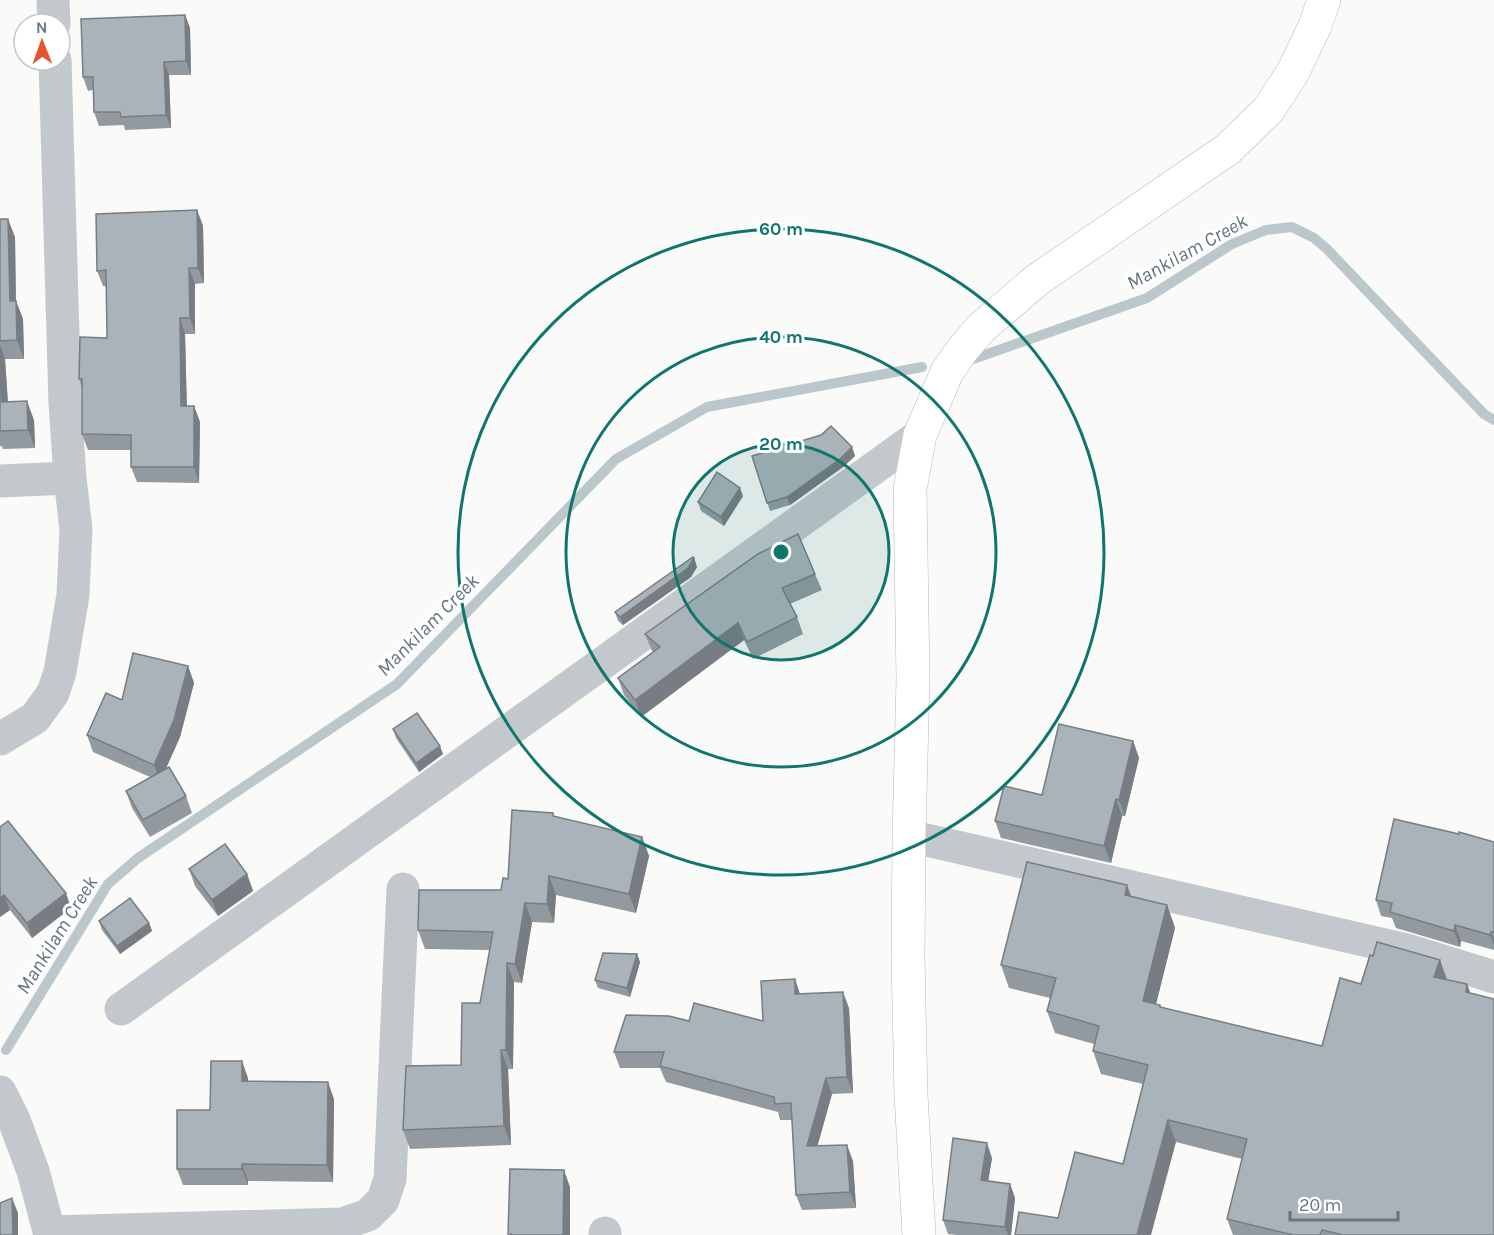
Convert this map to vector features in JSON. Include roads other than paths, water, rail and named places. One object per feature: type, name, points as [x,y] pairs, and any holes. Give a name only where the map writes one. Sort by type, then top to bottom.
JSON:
[{"type":"street","points":[[920,1235],[911,1095],[908,957],[913,679],[910,489],[920,435],[947,372],[981,328],[1038,280],[1228,149],[1269,109],[1293,72],[1315,26],[1324,0]]},
{"type":"street","points":[[0,739],[35,717],[52,693],[60,672],[73,595],[76,529],[65,403],[55,72]]},
{"type":"street","points":[[121,1009],[920,435]]},
{"type":"street","points":[[0,481],[70,478]]},
{"type":"street","points":[[909,836],[1407,950],[1494,977]]},
{"type":"street","points":[[0,1092],[14,1120],[33,1171],[50,1234],[342,1224],[368,1215],[383,1200],[390,1179],[403,889]]},
{"type":"waterway","name":"Mankilam Creek","points":[[973,359],[1147,298],[1232,244],[1266,230],[1292,227],[1314,238],[1327,249],[1484,414],[1494,420]]},
{"type":"waterway","name":"Mankilam Creek","points":[[6,1050],[108,884],[138,858],[397,684],[616,459],[707,407],[922,367]]}]
